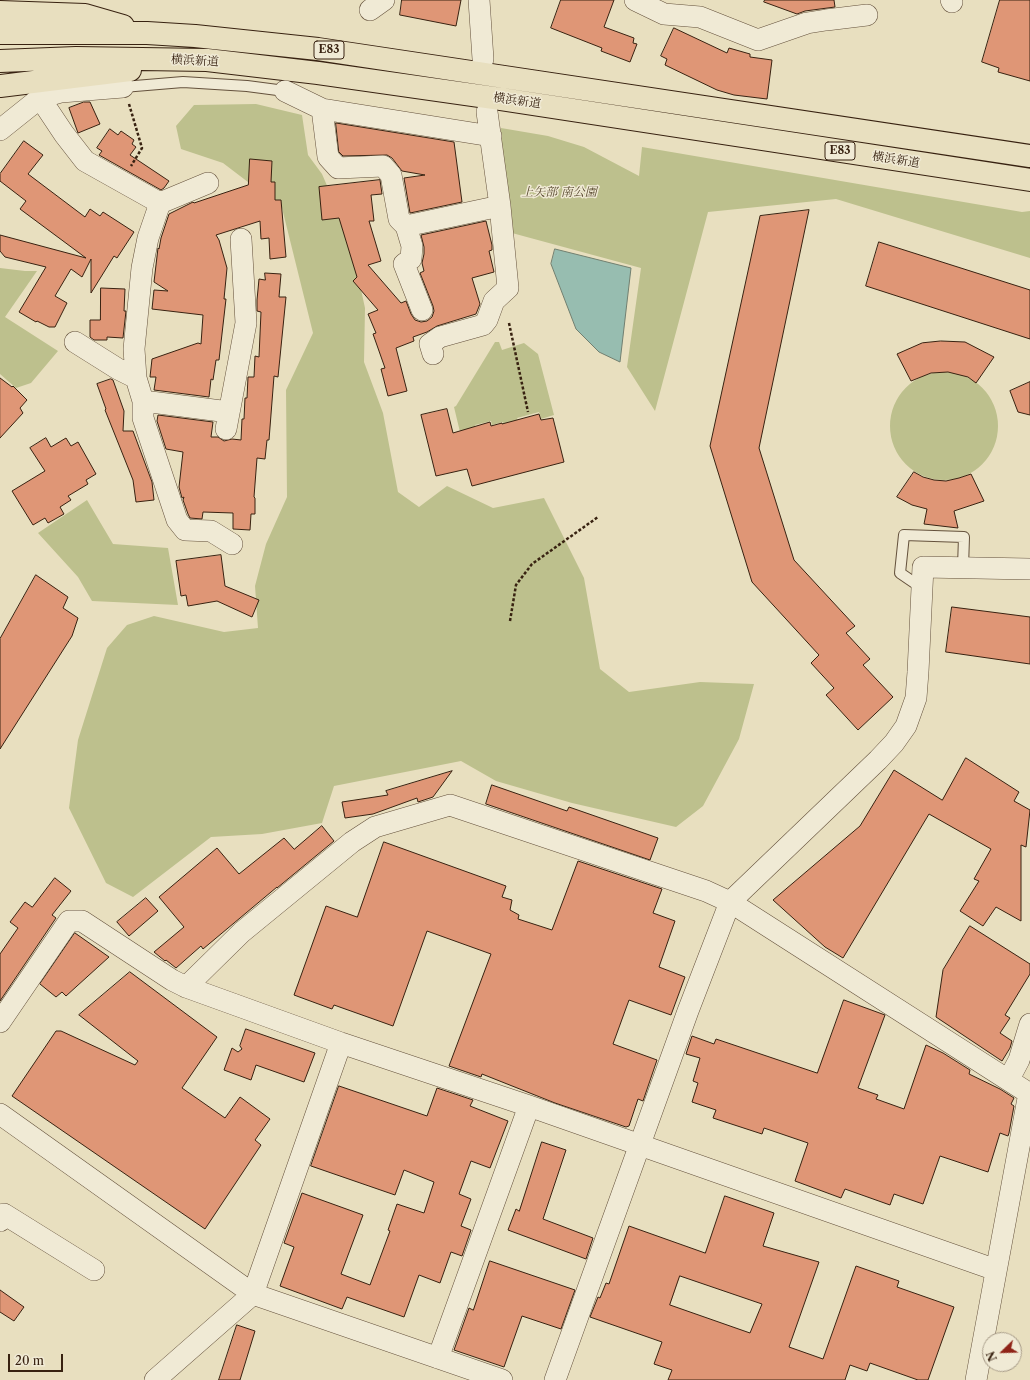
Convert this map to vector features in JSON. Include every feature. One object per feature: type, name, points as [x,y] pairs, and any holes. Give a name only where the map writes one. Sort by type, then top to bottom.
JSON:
[{"type":"highway","points":[[0,12],[85,15],[147,33]]},
{"type":"highway","name":"横浜新道","points":[[0,33],[147,33],[195,36],[318,48],[1030,156]]},
{"type":"highway","name":"横浜新道","points":[[0,61],[76,58],[207,60],[318,73],[508,100],[1030,180]]},
{"type":"highway","points":[[0,86],[207,60]]},
{"type":"street","points":[[479,0],[483,59]]},
{"type":"street","points":[[635,0],[667,7],[700,17],[758,40],[806,23],[867,16]]},
{"type":"street","points":[[0,130],[40,98],[61,92],[124,87]]},
{"type":"street","points":[[285,91],[322,109],[491,136]]},
{"type":"street","points":[[40,98],[64,134],[85,161],[160,204]]},
{"type":"street","points":[[322,109],[328,157],[338,168],[383,166],[391,175],[399,219],[406,226],[412,246],[411,259],[404,264],[422,310]]},
{"type":"street","points":[[433,354],[430,344],[440,337],[483,325],[487,320],[494,301],[508,288],[500,206],[487,112]]},
{"type":"street","points":[[208,183],[160,204],[148,238],[142,268],[134,349],[136,378],[143,401],[143,418],[177,520],[185,530],[211,531],[232,544]]},
{"type":"street","points":[[406,226],[500,206]]},
{"type":"street","points":[[143,401],[228,420],[246,323],[241,239]]},
{"type":"street","points":[[75,342],[118,369],[136,378]]},
{"type":"street","points":[[555,1380],[688,1011],[730,902],[878,760],[894,743],[906,726],[916,698],[923,567],[1030,568]]},
{"type":"street","points":[[186,987],[242,932],[352,842],[376,827],[450,805],[706,891],[730,902],[1009,1079],[1030,1094],[976,1380]]},
{"type":"street","points":[[0,1022],[69,921],[82,921],[172,980],[186,987],[340,1043],[529,1106],[996,1270]]},
{"type":"street","points":[[1009,1079],[1019,1060],[1030,1024]]},
{"type":"street","points":[[155,1380],[253,1294],[340,1043]]},
{"type":"street","points":[[438,1358],[529,1106]]},
{"type":"street","points":[[0,1114],[253,1294],[502,1380]]},
{"type":"street","points":[[0,1221],[4,1214],[94,1270]]},
{"type":"lane","points":[[124,87],[183,82],[247,86],[285,91]]},
{"type":"lane","points":[[922,588],[900,573],[904,535],[964,537],[963,567]]},
{"type":"path","points":[[120,181],[142,148],[124,87]]},
{"type":"path","points":[[509,323],[528,412]]},
{"type":"path","points":[[510,621],[516,585],[532,564],[598,517]]},
{"type":"green space","points":[[256,104],[302,115],[308,155],[322,174],[350,239],[365,308],[364,362],[383,413],[398,492],[419,507],[447,486],[493,508],[544,498],[584,578],[600,669],[629,692],[700,682],[754,684],[739,739],[703,806],[676,827],[572,803],[496,781],[461,761],[334,786],[322,823],[262,834],[211,837],[133,897],[106,883],[69,808],[78,740],[107,648],[127,625],[154,616],[224,632],[258,628],[255,586],[266,544],[287,497],[286,390],[313,333],[282,208],[223,163],[181,149],[176,126],[194,105]]},
{"type":"green space","name":"上矢部 南公園","points":[[501,128],[548,136],[584,147],[639,176],[642,147],[1022,212],[1030,211],[1030,258],[836,199],[708,212],[655,411],[627,367],[641,268],[512,233],[501,150]]},
{"type":"green space","points":[[0,268],[37,271],[5,317],[58,351],[31,383],[16,388],[0,374]]},
{"type":"green space","points":[[495,342],[499,342],[502,350],[524,343],[538,354],[554,415],[541,419],[539,412],[517,418],[519,423],[504,427],[503,422],[492,425],[491,421],[475,425],[476,428],[460,432],[454,407]]},
{"type":"green space","points":[[944,372],[965,376],[982,388],[994,405],[998,426],[994,447],[982,464],[965,476],[944,480],[923,476],[906,464],[894,447],[890,426],[894,405],[906,388],[923,376]]},
{"type":"green space","points":[[87,500],[113,544],[168,548],[178,605],[92,601],[78,577],[38,533]]},
{"type":"water","points":[[555,249],[631,268],[620,362],[599,352],[576,329],[551,264]]},
{"type":"building","points":[[402,0],[461,0],[456,26],[400,15]]},
{"type":"building","points":[[561,0],[614,0],[604,27],[634,38],[633,43],[637,44],[630,62],[601,51],[602,48],[551,28]]},
{"type":"building","points":[[765,0],[834,0],[835,7],[805,11],[797,14],[764,2]]},
{"type":"building","points":[[1000,0],[1030,0],[1030,81],[998,72],[999,68],[982,62]]},
{"type":"building","points":[[674,28],[727,53],[729,48],[750,54],[750,57],[772,60],[767,99],[734,95],[717,90],[665,65],[667,59],[661,56]]},
{"type":"building","points":[[84,102],[90,102],[100,124],[78,133],[69,108]]},
{"type":"building","points":[[336,123],[454,142],[462,202],[410,213],[404,178],[425,175],[402,171],[392,158],[387,155],[343,156],[339,152]]},
{"type":"building","points":[[110,129],[118,135],[121,131],[134,140],[132,144],[136,147],[130,155],[169,181],[164,188],[161,190],[99,155],[102,151],[97,148]]},
{"type":"building","points":[[24,141],[43,155],[28,174],[85,217],[90,209],[100,216],[103,212],[134,232],[117,258],[114,256],[91,293],[91,259],[82,277],[71,269],[55,296],[67,303],[55,327],[49,327],[37,321],[36,322],[19,312],[46,267],[5,257],[0,251],[0,235],[86,258],[20,209],[26,201],[0,181],[0,174]]},
{"type":"building","points":[[250,159],[272,161],[271,182],[275,182],[275,200],[281,200],[286,257],[270,259],[269,238],[261,239],[260,221],[216,235],[219,240],[227,268],[224,299],[226,299],[219,360],[216,360],[213,380],[211,379],[209,397],[154,390],[156,377],[150,377],[152,359],[198,343],[201,344],[203,315],[152,309],[154,290],[168,291],[154,282],[158,248],[159,249],[169,214],[193,202],[194,203],[248,185]]},
{"type":"building","points":[[380,180],[382,194],[371,195],[374,221],[369,221],[381,261],[368,265],[401,303],[406,301],[415,320],[421,322],[427,321],[432,317],[434,311],[420,273],[424,271],[422,263],[424,247],[421,235],[486,221],[492,245],[492,250],[489,251],[494,272],[472,278],[480,304],[476,314],[437,326],[427,332],[413,337],[414,341],[396,348],[407,391],[388,396],[381,369],[385,368],[373,334],[376,333],[368,314],[378,310],[353,281],[357,277],[339,218],[322,220],[319,187]]},
{"type":"building","points":[[809,210],[759,448],[794,560],[855,626],[846,633],[870,659],[863,665],[893,697],[858,730],[826,695],[834,688],[811,663],[819,655],[752,582],[710,446],[760,216]]},
{"type":"building","points":[[879,242],[1030,290],[1030,339],[866,286]]},
{"type":"building","points":[[265,273],[281,274],[279,297],[286,297],[278,377],[274,376],[269,440],[267,440],[265,459],[257,458],[254,497],[255,514],[251,514],[250,530],[233,529],[233,513],[203,512],[202,519],[190,518],[183,500],[184,497],[182,498],[179,487],[183,452],[166,449],[157,421],[158,415],[213,422],[211,437],[218,437],[224,441],[232,439],[241,440],[245,398],[247,398],[248,377],[254,377],[255,356],[259,357],[261,312],[257,311],[257,300],[259,279],[265,280]]},
{"type":"building","points":[[101,288],[125,289],[124,311],[126,311],[123,338],[107,337],[107,340],[94,340],[90,337],[90,320],[100,320]]},
{"type":"building","points":[[941,341],[965,342],[994,357],[976,383],[968,377],[948,372],[931,373],[911,381],[897,354],[922,343]]},
{"type":"building","points":[[0,378],[12,387],[13,386],[27,400],[20,408],[23,413],[0,438]]},
{"type":"building","points":[[111,379],[113,380],[124,411],[123,431],[133,431],[152,482],[154,500],[136,502],[133,480],[105,410],[106,409],[97,384]]},
{"type":"building","points":[[1030,382],[1030,415],[1018,412],[1010,391]]},
{"type":"building","points":[[447,409],[453,433],[490,422],[491,426],[539,414],[541,420],[553,418],[564,462],[472,486],[467,469],[436,476],[421,415]]},
{"type":"building","points":[[46,438],[51,447],[66,438],[71,446],[78,442],[96,474],[86,480],[88,484],[68,496],[71,500],[60,507],[64,514],[48,523],[45,518],[33,525],[12,491],[45,471],[30,448]]},
{"type":"building","points":[[914,472],[923,477],[946,481],[971,474],[984,501],[954,511],[958,528],[924,524],[927,509],[912,505],[897,497]]},
{"type":"building","points":[[221,555],[225,586],[259,600],[252,617],[217,601],[188,606],[186,595],[181,596],[176,561]]},
{"type":"building","points":[[36,575],[68,597],[63,608],[78,618],[72,636],[0,749],[0,639]]},
{"type":"building","points":[[952,607],[1030,617],[1030,664],[946,652]]},
{"type":"building","points":[[966,758],[1019,792],[1014,801],[1030,810],[1026,847],[1021,845],[1021,921],[996,907],[983,926],[960,911],[979,881],[974,879],[991,849],[929,814],[843,958],[825,947],[773,900],[860,826],[894,770],[942,800]]},
{"type":"building","points":[[452,771],[433,797],[418,802],[417,798],[373,814],[345,818],[342,802],[388,795],[386,791]]},
{"type":"building","points":[[492,785],[567,811],[569,807],[658,838],[650,860],[486,804]]},
{"type":"building","points":[[322,826],[334,841],[203,949],[201,946],[176,968],[154,952],[184,927],[159,897],[217,848],[239,874],[284,838],[294,849]]},
{"type":"building","points":[[384,842],[506,886],[502,897],[512,900],[510,910],[519,915],[518,919],[552,930],[578,861],[662,889],[653,913],[675,921],[659,967],[685,977],[671,1015],[629,1000],[613,1044],[657,1060],[643,1101],[638,1099],[629,1126],[626,1127],[555,1103],[482,1074],[481,1077],[449,1066],[491,954],[427,931],[393,1026],[334,1005],[332,1009],[294,995],[326,906],[357,917]]},
{"type":"building","points":[[55,878],[71,891],[52,915],[56,918],[0,1001],[0,954],[18,928],[10,922],[25,902],[32,907]]},
{"type":"building","points":[[146,898],[158,911],[129,936],[117,922]]},
{"type":"building","points":[[970,926],[1030,964],[1030,974],[1005,1015],[1010,1018],[1000,1033],[1012,1041],[1010,1048],[1002,1061],[936,1017],[943,970]]},
{"type":"building","points":[[75,933],[109,957],[66,996],[62,992],[56,997],[40,984]]},
{"type":"building","points":[[130,972],[217,1037],[182,1088],[225,1118],[240,1097],[270,1119],[255,1140],[261,1145],[205,1229],[12,1096],[56,1031],[61,1031],[135,1065],[138,1061],[79,1015]]},
{"type":"building","points":[[844,1000],[885,1015],[858,1088],[878,1095],[876,1099],[904,1109],[926,1045],[943,1053],[970,1070],[969,1074],[1000,1089],[1014,1098],[1011,1104],[1014,1106],[1008,1136],[1000,1133],[988,1172],[940,1156],[923,1204],[894,1194],[890,1205],[845,1189],[841,1198],[795,1181],[808,1143],[764,1128],[762,1134],[713,1118],[716,1110],[692,1102],[698,1083],[693,1081],[700,1058],[686,1054],[692,1036],[714,1044],[716,1039],[817,1073]]},
{"type":"building","points":[[246,1029],[315,1053],[304,1082],[256,1065],[251,1080],[224,1070],[232,1048],[238,1052],[242,1049],[240,1046]]},
{"type":"building","points":[[339,1086],[427,1116],[437,1088],[473,1100],[470,1106],[508,1121],[490,1168],[471,1161],[459,1194],[471,1199],[461,1226],[471,1230],[462,1256],[451,1252],[440,1283],[419,1275],[404,1317],[347,1297],[342,1309],[280,1286],[294,1247],[284,1243],[302,1193],[363,1215],[341,1274],[370,1285],[390,1231],[388,1230],[397,1204],[424,1213],[434,1182],[404,1170],[395,1195],[311,1166]]},
{"type":"building","points":[[542,1142],[566,1150],[543,1219],[593,1238],[586,1259],[508,1230],[516,1209],[519,1211]]},
{"type":"building","points":[[725,1196],[774,1213],[763,1246],[819,1262],[789,1347],[823,1359],[856,1266],[899,1281],[897,1287],[954,1307],[928,1380],[918,1380],[870,1363],[867,1371],[850,1365],[845,1380],[668,1380],[672,1370],[654,1364],[662,1342],[590,1317],[598,1297],[600,1298],[606,1283],[609,1284],[629,1226],[705,1253]],"holes":[[[680,1276],[762,1304],[750,1333],[670,1305]]]},
{"type":"building","points":[[490,1261],[575,1290],[561,1329],[522,1316],[504,1367],[454,1350],[469,1308],[473,1310]]},
{"type":"building","points":[[0,1290],[24,1307],[14,1321],[0,1312]]},
{"type":"building","points":[[237,1325],[255,1331],[240,1380],[219,1380]]}]
